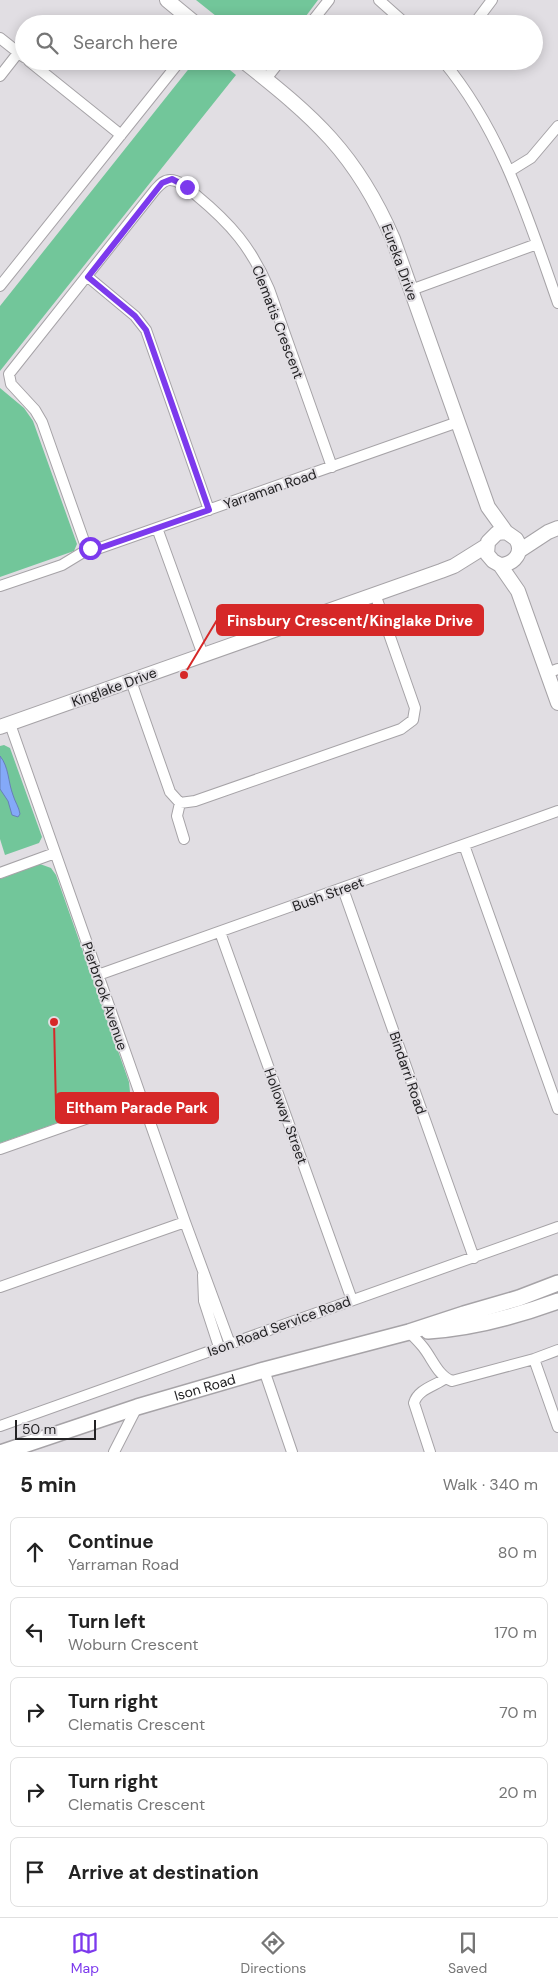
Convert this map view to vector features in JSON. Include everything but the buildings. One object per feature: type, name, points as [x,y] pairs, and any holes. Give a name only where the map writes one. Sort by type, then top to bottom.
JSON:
[{"type":"main road","name":"Ison Road","points":[[3,1452],[137,1407],[264,1370],[409,1332],[519,1298],[558,1283]]},
{"type":"main road","name":"Ison Road","points":[[409,1332],[451,1330],[558,1301]]},
{"type":"street","points":[[167,0],[185,15]]},
{"type":"street","points":[[317,15],[329,0]]},
{"type":"street","points":[[379,0],[396,15]]},
{"type":"street","points":[[481,15],[492,0]]},
{"type":"street","points":[[0,38],[15,50]]},
{"type":"street","points":[[0,76],[15,61]]},
{"type":"street","points":[[39,70],[121,135]]},
{"type":"street","points":[[0,286],[173,70]]},
{"type":"street","name":"Eureka Drive","points":[[254,70],[317,122],[342,150],[357,171],[384,218],[488,508],[488,542]]},
{"type":"street","points":[[266,79],[273,70]]},
{"type":"street","points":[[450,70],[477,108],[510,171],[558,303]]},
{"type":"street","points":[[510,171],[531,158],[558,126]]},
{"type":"street","name":"Clematis Crescent","points":[[90,548],[82,534],[42,422],[35,410],[10,384],[8,379],[11,370],[162,183],[172,179],[187,187],[221,216],[243,240],[260,267],[332,467]]},
{"type":"street","points":[[411,290],[537,244]]},
{"type":"street","points":[[88,277],[135,316],[146,330],[209,510]]},
{"type":"street","name":"Yarraman Road","points":[[0,586],[62,565],[90,548],[97,549],[458,422]]},
{"type":"street","name":"Eureka Drive","points":[[488,508],[509,534]]},
{"type":"street","points":[[157,528],[203,655]]},
{"type":"street","points":[[553,530],[509,534],[497,533],[488,542],[487,554],[497,563],[518,591],[553,671],[558,703]]},
{"type":"street","points":[[497,563],[511,563],[517,555],[553,530]]},
{"type":"street","points":[[509,534],[518,542],[518,591]]},
{"type":"street","name":"Kinglake Drive","points":[[5,726],[454,566],[488,542]]},
{"type":"street","name":"Kinglake Drive","points":[[454,566],[497,563]]},
{"type":"street","points":[[180,803],[195,801],[401,728],[410,723],[415,717],[414,703],[376,594]]},
{"type":"street","points":[[130,681],[170,792],[180,803]]},
{"type":"street","name":"Pierbrook Avenue","points":[[5,726],[55,853],[230,1344]]},
{"type":"street","points":[[180,803],[177,816],[184,839]]},
{"type":"street","name":"Bush Street","points":[[98,975],[558,811]]},
{"type":"street","points":[[464,845],[558,1109]]},
{"type":"street","points":[[0,873],[55,853]]},
{"type":"street","name":"Bindarri Road","points":[[343,889],[474,1258]]},
{"type":"street","name":"Holloway Street","points":[[220,932],[352,1300]]},
{"type":"street","points":[[0,1149],[142,1099]]},
{"type":"street","points":[[0,1287],[185,1222]]},
{"type":"street","name":"Ison Road Service Road","points":[[0,1426],[558,1227]]},
{"type":"street","name":"Pierbrook Avenue","points":[[202,1267],[204,1301],[220,1347]]},
{"type":"street","points":[[409,1332],[423,1347],[446,1378]]},
{"type":"street","points":[[430,1452],[414,1402],[420,1392],[446,1378],[458,1380],[534,1359],[558,1350]]},
{"type":"street","points":[[534,1359],[558,1427]]},
{"type":"street","points":[[264,1370],[292,1452]]},
{"type":"street","points":[[114,1452],[137,1407]]},
{"type":"green space","points":[[196,0],[318,0],[307,15],[215,15]]},
{"type":"green space","points":[[188,70],[230,70],[236,75],[0,371],[0,306]]},
{"type":"green space","points":[[0,388],[24,408],[33,421],[77,544],[74,551],[0,577]]},
{"type":"green space","points":[[4,745],[10,748],[42,837],[39,843],[5,855],[0,839],[0,746]]},
{"type":"green space","points":[[40,864],[51,868],[56,875],[129,1082],[130,1092],[120,1101],[0,1143],[0,879]]},
{"type":"water","points":[[0,756],[5,765],[11,790],[20,814],[18,817],[12,815],[8,801],[0,789]]},
{"type":"place","name":"Finsbury Crescent/Kinglake Drive","points":[[184,675]]},
{"type":"place","name":"Eltham Parade Park","points":[[54,1022]]},
{"type":"route","points":[[90,548],[97,549],[209,510],[146,330],[135,316],[88,277],[162,183],[172,179],[187,187]]}]
